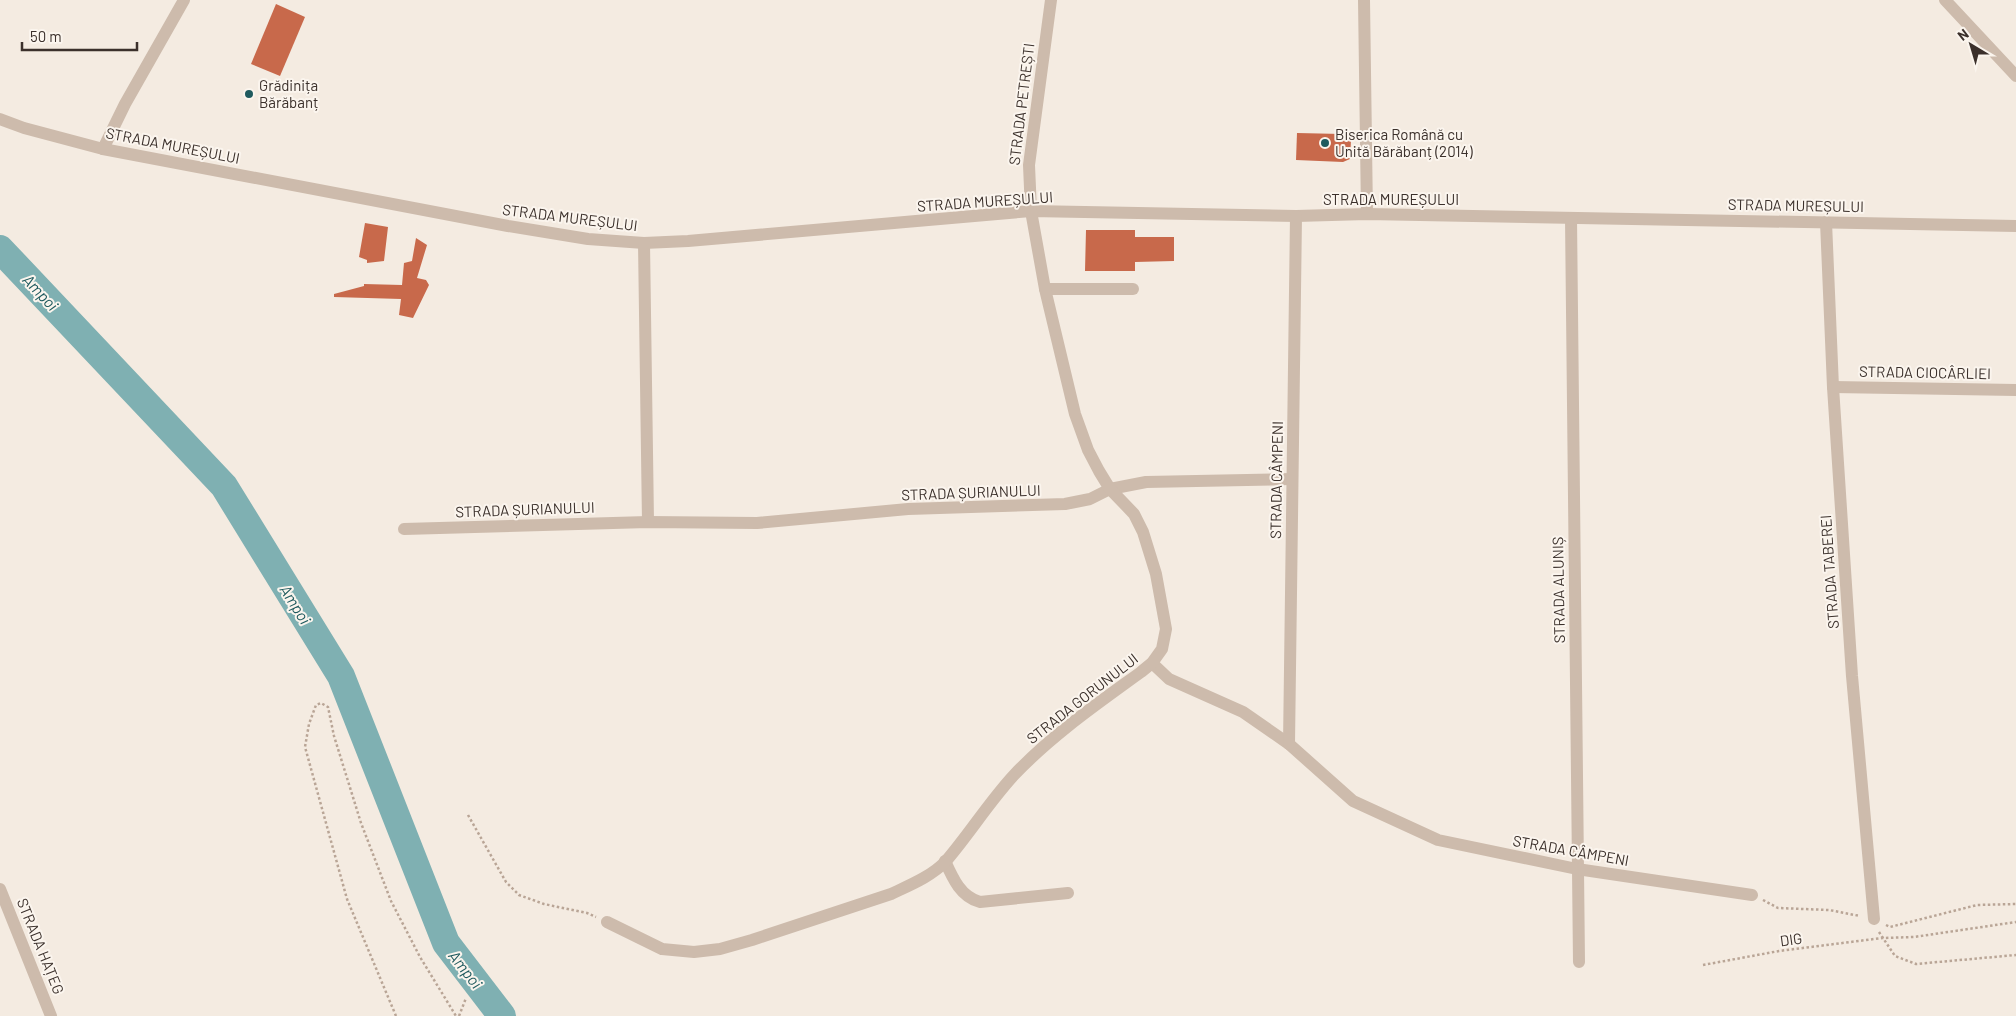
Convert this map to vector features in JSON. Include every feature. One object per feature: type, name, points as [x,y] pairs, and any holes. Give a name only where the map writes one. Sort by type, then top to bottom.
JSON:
[{"type":"street","points":[[103,148],[125,104],[184,0]]},
{"type":"street","name":"STRADA PETREȘTI","points":[[1031,211],[1029,165],[1051,0]]},
{"type":"street","points":[[1364,0],[1368,214]]},
{"type":"street","points":[[1945,0],[2014,71]]},
{"type":"street","name":"STRADA MUREȘULUI","points":[[0,119],[24,128],[103,148],[508,226],[588,239],[644,243],[688,242],[1031,211],[1296,216],[1368,214],[2016,226]]},
{"type":"street","name":"STRADA GORUNULUI","points":[[606,922],[662,949],[694,952],[720,949],[891,894],[932,872],[945,862],[1015,774],[1060,732],[1152,663],[1162,649],[1166,629],[1156,574],[1143,532],[1134,514],[1110,489],[1088,450],[1075,414],[1045,289],[1031,211]]},
{"type":"street","name":"STRADA CÂMPENI","points":[[1289,744],[1296,216]]},
{"type":"street","name":"STRADA ALUNIȘ","points":[[1571,218],[1579,962]]},
{"type":"street","name":"STRADA TABEREI","points":[[1826,222],[1833,387],[1852,676],[1874,919]]},
{"type":"street","points":[[644,243],[648,522]]},
{"type":"street","points":[[1045,289],[1133,289]]},
{"type":"street","name":"STRADA CIOCÂRLIEI","points":[[1833,387],[2016,390]]},
{"type":"street","name":"STRADA ȘURIANULUI","points":[[404,529],[648,522],[757,523],[908,509],[1065,504],[1090,499],[1110,489],[1146,482],[1292,479]]},
{"type":"street","name":"STRADA CÂMPENI","points":[[1152,663],[1169,679],[1243,712],[1289,744],[1353,801],[1438,840],[1578,869],[1752,895]]},
{"type":"street","points":[[945,862],[952,877],[962,891],[970,899],[980,902],[1068,893]]},
{"type":"street","name":"STRADA HAȚEG","points":[[0,889],[51,1016]]},
{"type":"path","points":[[396,1016],[347,899],[305,747],[309,724],[316,705],[321,702],[328,708],[334,736],[361,823],[392,901],[420,957],[457,1016]]},
{"type":"path","points":[[468,815],[506,882],[519,895],[544,904],[587,913],[606,922]]},
{"type":"path","points":[[1752,895],[1778,908],[1829,910],[1874,919],[1890,927],[1977,905],[2016,904]]},
{"type":"path","points":[[1874,919],[1882,938],[1895,956],[1916,964],[2016,955]]},
{"type":"path","name":"DIG","points":[[1703,965],[1779,951],[1882,938],[1914,937],[2016,922]]},
{"type":"path","points":[[457,1016],[466,998]]},
{"type":"building","points":[[276,4],[305,17],[280,76],[251,64]]},
{"type":"building","points":[[1297,133],[1342,134],[1351,140],[1350,159],[1343,162],[1296,160]]},
{"type":"building","points":[[365,223],[388,227],[384,261],[367,263],[367,260],[359,257]]},
{"type":"building","points":[[1086,230],[1135,230],[1135,237],[1174,237],[1174,261],[1135,262],[1135,271],[1085,271]]},
{"type":"building","points":[[416,238],[427,245],[417,278],[426,280],[429,285],[413,318],[399,315],[401,299],[334,297],[334,294],[364,286],[364,284],[402,285],[404,263],[412,261]]},
{"type":"waterway","name":"Ampoi","points":[[0,249],[224,486],[341,676],[446,943],[502,1016]]},
{"type":"place","name":"Grădinița Bărăbanț","points":[[249,94]]},
{"type":"place","name":"Biserica Română cu Unită Bărăbanț (2014)","points":[[1325,143]]}]
